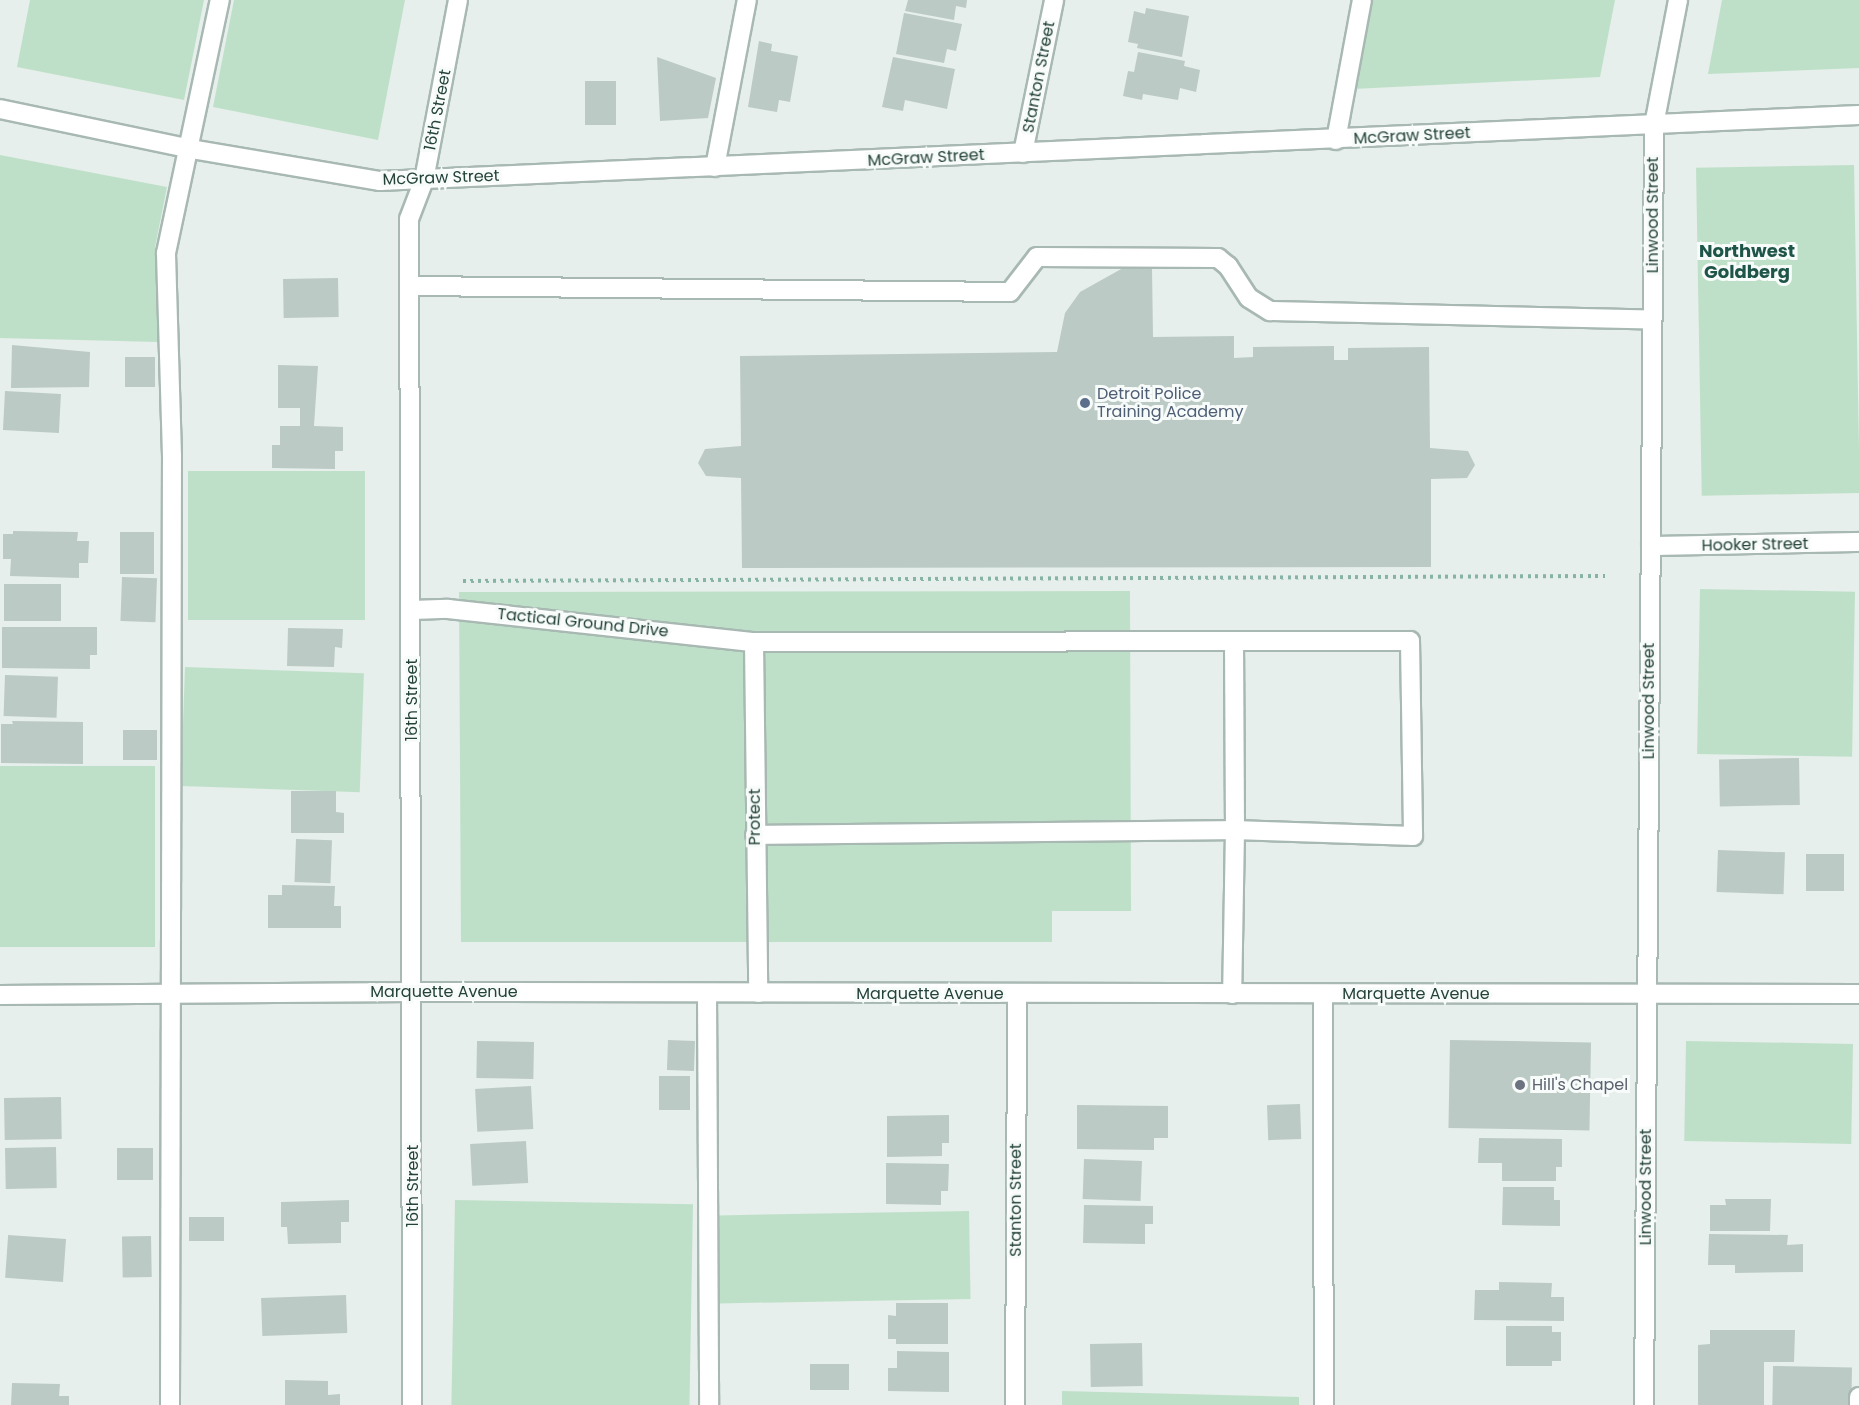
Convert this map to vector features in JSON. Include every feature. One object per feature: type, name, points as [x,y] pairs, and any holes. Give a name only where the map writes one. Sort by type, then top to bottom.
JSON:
[{"type":"street","points":[[170,1405],[172,456],[166,253],[220,0]]},
{"type":"street","name":"16th Street","points":[[412,1405],[413,992],[409,219],[424,180],[458,0]]},
{"type":"street","points":[[715,167],[747,0]]},
{"type":"street","name":"Stanton Street","points":[[1023,153],[1054,0]]},
{"type":"street","points":[[1336,140],[1362,0]]},
{"type":"street","name":"Linwood Street","points":[[1644,1405],[1654,125],[1678,0]]},
{"type":"street","name":"McGraw Street","points":[[0,109],[190,149],[380,181],[1859,115]]},
{"type":"street","points":[[410,286],[1010,292],[1037,257],[1218,258],[1228,266],[1249,298],[1270,311],[1652,320]]},
{"type":"street","name":"Hooker Street","points":[[1651,546],[1859,542]]},
{"type":"street","name":"Tactical Ground Drive","points":[[412,610],[448,609],[754,642],[1410,641],[1413,836],[1235,830]]},
{"type":"street","name":"Protect","points":[[754,642],[758,993]]},
{"type":"street","points":[[1232,994],[1235,830],[1234,642]]},
{"type":"street","points":[[755,835],[1235,830]]},
{"type":"street","name":"Marquette Avenue","points":[[0,995],[413,992],[1859,994]]},
{"type":"street","points":[[707,993],[708,1405]]},
{"type":"street","points":[[1323,993],[1324,1405]]},
{"type":"street","name":"Stanton Street","points":[[1015,1405],[1017,994]]},
{"type":"street","points":[[1859,1397],[1859,1405]]},
{"type":"path","points":[[460,581],[1605,576]]},
{"type":"green space","points":[[30,0],[204,0],[184,100],[17,67]]},
{"type":"green space","points":[[234,0],[405,0],[378,140],[213,107]]},
{"type":"green space","points":[[1373,0],[1615,0],[1600,77],[1353,89]]},
{"type":"green space","points":[[1722,0],[1859,0],[1859,68],[1708,74]]},
{"type":"green space","points":[[0,155],[167,187],[155,247],[158,342],[0,338]]},
{"type":"green space","points":[[1854,165],[1859,493],[1702,496],[1696,168]]},
{"type":"green space","points":[[188,471],[365,471],[365,620],[188,620]]},
{"type":"green space","points":[[1700,589],[1855,592],[1852,757],[1697,754]]},
{"type":"green space","points":[[1130,591],[1131,911],[1052,911],[1052,942],[461,942],[459,592]]},
{"type":"green space","points":[[185,667],[364,673],[360,792],[181,786]]},
{"type":"green space","points":[[0,766],[155,766],[155,947],[0,947]]},
{"type":"green space","points":[[1686,1041],[1853,1044],[1851,1144],[1684,1141]]},
{"type":"green space","points":[[455,1200],[693,1204],[689,1405],[451,1405]]},
{"type":"green space","points":[[969,1211],[971,1299],[719,1303],[717,1215]]},
{"type":"green space","points":[[1062,1391],[1299,1397],[1299,1405],[1062,1405]]},
{"type":"building","points":[[908,0],[967,0],[966,8],[956,6],[954,20],[905,11]]},
{"type":"building","points":[[1146,8],[1189,16],[1182,57],[1137,48],[1138,44],[1128,42],[1134,11],[1145,14]]},
{"type":"building","points":[[904,13],[962,24],[956,51],[947,49],[944,63],[896,54]]},
{"type":"building","points":[[759,41],[772,44],[771,51],[798,56],[790,102],[779,100],[777,112],[748,107]]},
{"type":"building","points":[[1138,52],[1185,61],[1184,66],[1200,70],[1196,92],[1180,88],[1178,100],[1143,94],[1142,100],[1123,96],[1128,71],[1134,72]]},
{"type":"building","points":[[657,57],[716,78],[708,118],[660,121]]},
{"type":"building","points":[[893,57],[955,69],[947,109],[905,100],[903,111],[882,107]]},
{"type":"building","points":[[585,81],[616,81],[616,125],[585,125]]},
{"type":"building","name":"Detroit Police Training Academy","points":[[1152,267],[1153,337],[1234,336],[1234,358],[1253,357],[1253,347],[1334,346],[1334,360],[1348,360],[1348,348],[1429,347],[1430,448],[1468,451],[1475,465],[1467,478],[1431,479],[1431,567],[742,568],[741,478],[706,476],[698,463],[705,449],[741,446],[740,356],[1057,352],[1065,313],[1080,292],[1123,268]]},
{"type":"building","points":[[338,278],[339,317],[284,318],[283,279]]},
{"type":"building","points":[[12,345],[90,352],[89,387],[11,388]]},
{"type":"building","points":[[125,357],[155,357],[155,387],[125,387]]},
{"type":"building","points":[[278,365],[318,366],[314,426],[343,427],[343,451],[335,451],[335,469],[272,468],[272,445],[280,445],[280,426],[300,426],[300,408],[278,408]]},
{"type":"building","points":[[5,391],[61,394],[59,433],[3,430]]},
{"type":"building","points":[[13,531],[78,532],[77,541],[89,541],[88,563],[79,563],[79,578],[10,576],[11,559],[3,559],[3,534],[13,534]]},
{"type":"building","points":[[120,532],[154,532],[154,574],[120,574]]},
{"type":"building","points":[[122,577],[157,578],[155,622],[120,621]]},
{"type":"building","points":[[4,584],[61,584],[61,621],[4,621]]},
{"type":"building","points":[[2,627],[97,627],[97,655],[90,655],[90,669],[2,668]]},
{"type":"building","points":[[288,628],[343,629],[342,648],[335,647],[334,667],[287,666]]},
{"type":"building","points":[[5,675],[58,677],[57,718],[4,716]]},
{"type":"building","points":[[12,721],[83,722],[83,764],[1,763],[1,724],[13,724]]},
{"type":"building","points":[[123,730],[157,730],[157,760],[123,760]]},
{"type":"building","points":[[1799,758],[1800,805],[1720,806],[1719,759]]},
{"type":"building","points":[[291,791],[336,791],[336,812],[344,813],[344,833],[291,833]]},
{"type":"building","points":[[296,839],[332,840],[330,883],[294,882]]},
{"type":"building","points":[[1718,850],[1785,852],[1783,894],[1717,892]]},
{"type":"building","points":[[1806,854],[1844,854],[1844,891],[1806,891]]},
{"type":"building","points":[[282,885],[335,886],[334,906],[341,906],[341,928],[268,928],[268,895],[282,895]]},
{"type":"building","points":[[668,1040],[695,1041],[694,1071],[667,1070]]},
{"type":"building","name":"Hill's Chapel","points":[[1450,1040],[1591,1042],[1589,1130],[1448,1128]]},
{"type":"building","points":[[477,1041],[534,1042],[533,1079],[476,1078]]},
{"type":"building","points":[[659,1076],[690,1076],[690,1110],[659,1110]]},
{"type":"building","points":[[531,1086],[533,1129],[477,1132],[475,1089]]},
{"type":"building","points":[[61,1097],[62,1139],[5,1140],[4,1098]]},
{"type":"building","points":[[1300,1104],[1301,1139],[1268,1140],[1267,1105]]},
{"type":"building","points":[[1077,1105],[1168,1106],[1168,1138],[1154,1138],[1154,1150],[1077,1149]]},
{"type":"building","points":[[949,1115],[949,1143],[942,1143],[942,1156],[887,1157],[887,1116]]},
{"type":"building","points":[[1479,1138],[1562,1139],[1562,1167],[1556,1167],[1556,1181],[1502,1181],[1502,1163],[1478,1163]]},
{"type":"building","points":[[526,1141],[528,1183],[472,1186],[470,1144]]},
{"type":"building","points":[[56,1147],[57,1188],[6,1189],[5,1148]]},
{"type":"building","points":[[117,1148],[153,1148],[153,1180],[117,1180]]},
{"type":"building","points":[[1084,1159],[1142,1161],[1141,1201],[1083,1199]]},
{"type":"building","points":[[886,1163],[949,1164],[948,1191],[941,1191],[941,1205],[886,1204]]},
{"type":"building","points":[[1503,1187],[1554,1187],[1554,1200],[1560,1200],[1560,1226],[1502,1225]]},
{"type":"building","points":[[1725,1199],[1771,1199],[1770,1231],[1710,1231],[1710,1205],[1726,1205]]},
{"type":"building","points":[[349,1200],[349,1222],[341,1222],[341,1243],[288,1244],[287,1227],[281,1227],[281,1202]]},
{"type":"building","points":[[1084,1205],[1153,1206],[1153,1224],[1145,1224],[1145,1244],[1083,1243]]},
{"type":"building","points":[[189,1217],[224,1217],[224,1241],[189,1241]]},
{"type":"building","points":[[1709,1234],[1788,1235],[1787,1245],[1803,1244],[1803,1272],[1735,1273],[1735,1265],[1708,1265]]},
{"type":"building","points":[[8,1235],[66,1239],[63,1282],[5,1278]]},
{"type":"building","points":[[151,1236],[152,1277],[123,1277],[122,1237]]},
{"type":"building","points":[[1499,1282],[1552,1283],[1551,1297],[1564,1297],[1564,1321],[1474,1320],[1475,1290],[1499,1290]]},
{"type":"building","points":[[346,1295],[347,1333],[262,1336],[261,1298]]},
{"type":"building","points":[[896,1303],[948,1303],[948,1344],[896,1344],[896,1339],[888,1339],[888,1315],[896,1316]]},
{"type":"building","points":[[1506,1326],[1552,1326],[1552,1332],[1561,1332],[1561,1361],[1552,1361],[1552,1366],[1506,1366]]},
{"type":"building","points":[[1710,1330],[1795,1330],[1794,1362],[1764,1362],[1764,1405],[1698,1405],[1698,1345],[1710,1344]]},
{"type":"building","points":[[1142,1343],[1143,1386],[1091,1387],[1090,1344]]},
{"type":"building","points":[[897,1351],[949,1352],[949,1392],[888,1391],[888,1368],[897,1368]]},
{"type":"building","points":[[810,1364],[849,1364],[849,1390],[810,1390]]},
{"type":"building","points":[[1773,1366],[1852,1367],[1851,1405],[1772,1405]]},
{"type":"building","points":[[285,1380],[328,1381],[328,1395],[340,1394],[340,1405],[285,1405]]},
{"type":"building","points":[[12,1383],[60,1384],[59,1396],[69,1396],[69,1405],[11,1405]]},
{"type":"place","name":"Detroit Police Training Academy","points":[[1085,403]]},
{"type":"place","name":"Hill's Chapel","points":[[1520,1085]]},
{"type":"district","name":"Northwest Goldberg","points":[[1747,262]]}]
